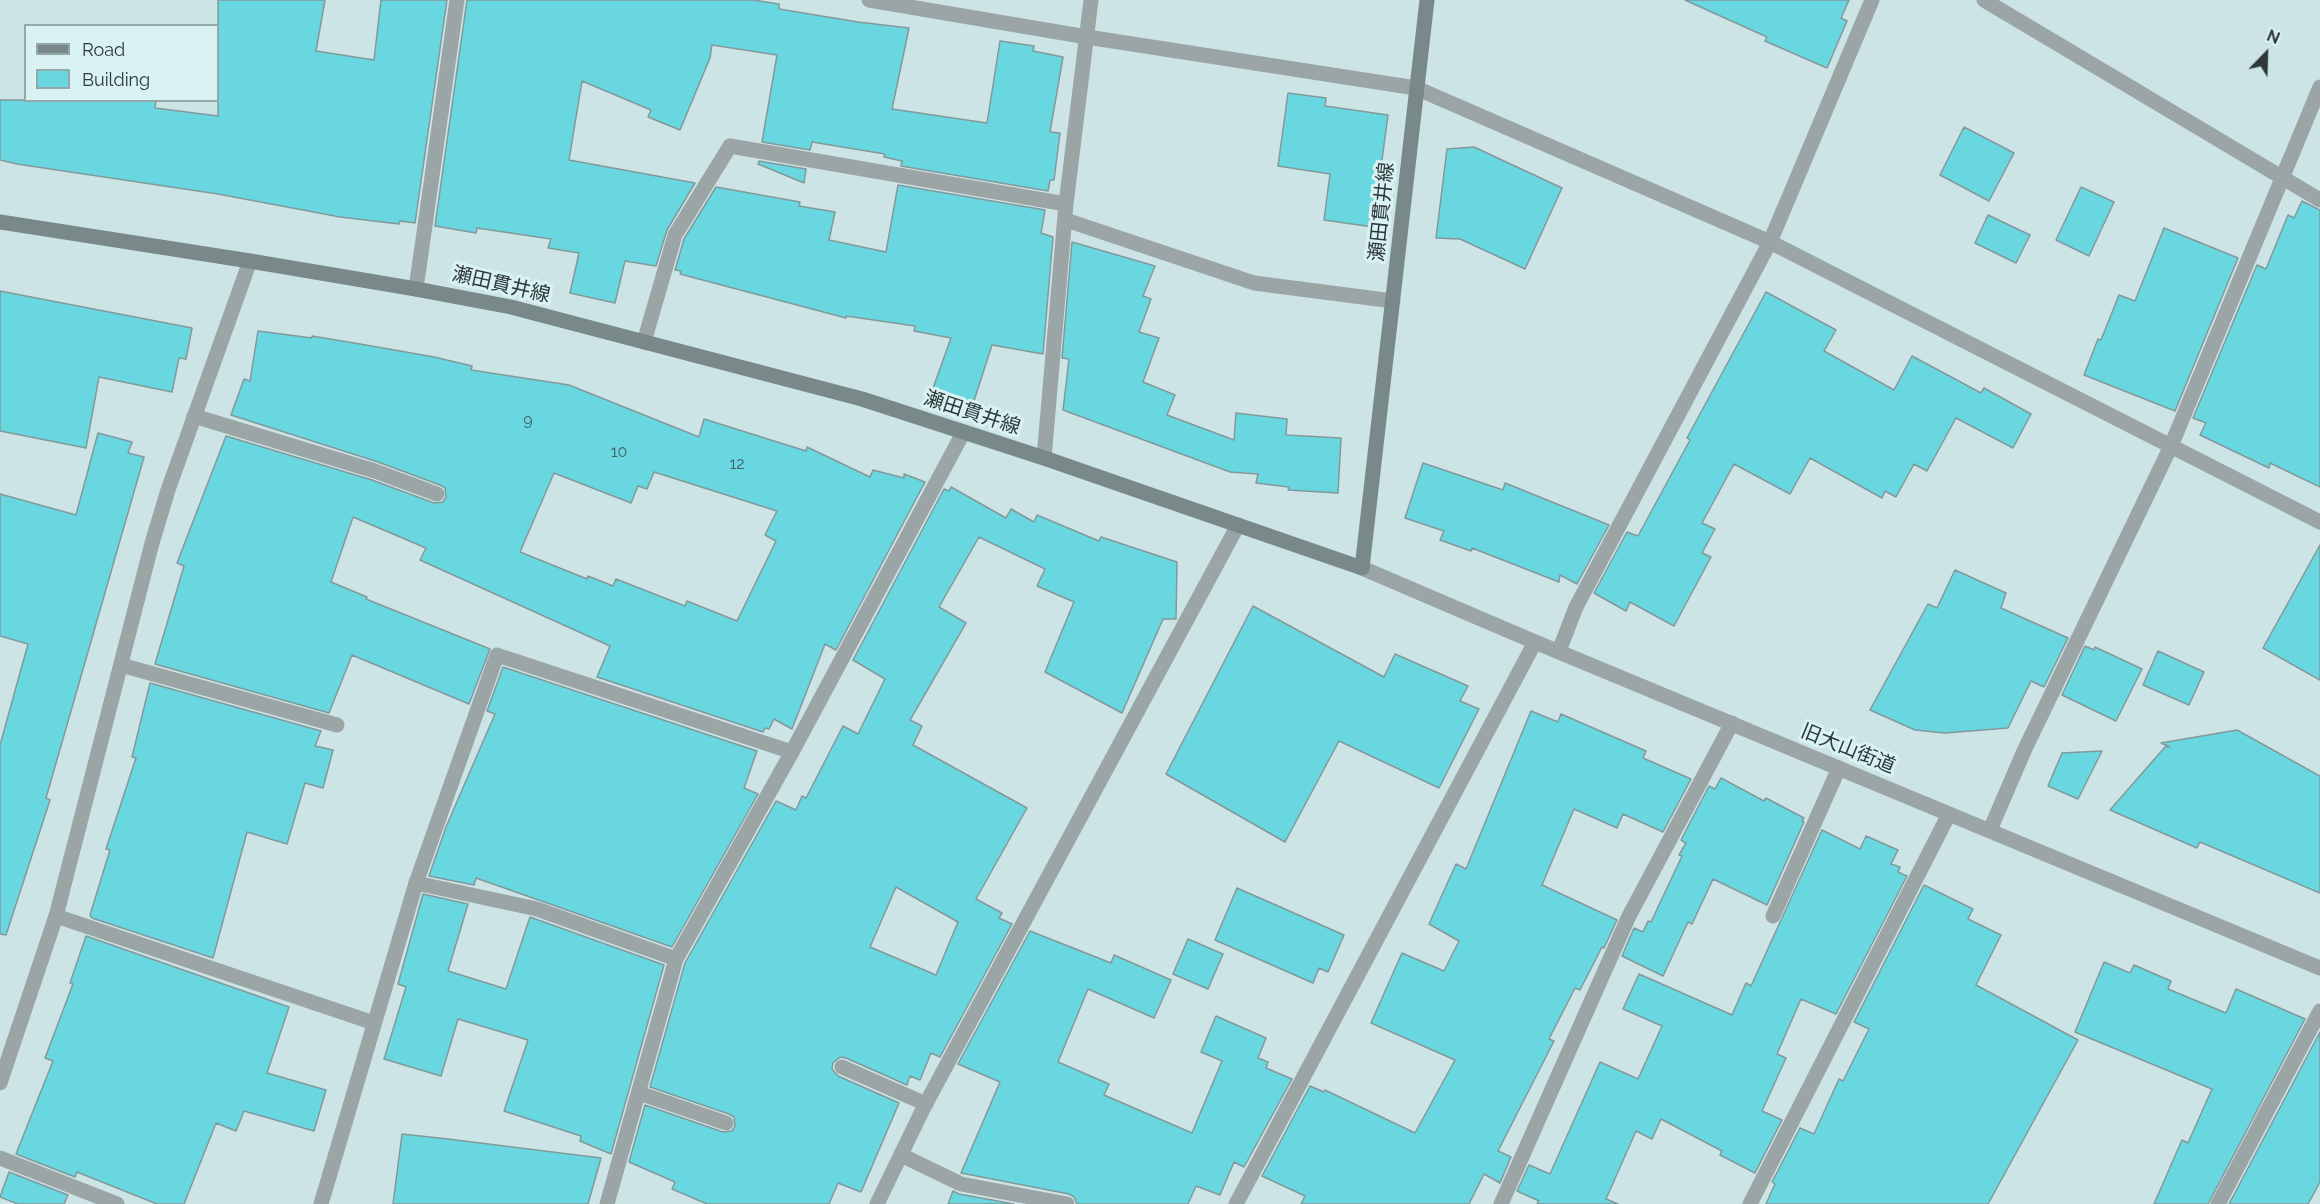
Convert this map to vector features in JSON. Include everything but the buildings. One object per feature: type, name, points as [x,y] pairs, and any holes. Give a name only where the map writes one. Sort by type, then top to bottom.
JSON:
[{"type":"main road","name":"瀬田貫井線","points":[[0,222],[250,261],[416,289],[511,308],[862,399],[1044,458],[1362,568],[1427,0]]},
{"type":"street","points":[[416,289],[457,0]]},
{"type":"street","points":[[869,0],[1087,37],[1416,88],[1770,242],[2320,522]]},
{"type":"street","points":[[1044,458],[1066,212],[1091,0]]},
{"type":"street","points":[[1559,651],[1576,608],[1770,242],[1872,0]]},
{"type":"street","points":[[1984,0],[2320,200]]},
{"type":"street","points":[[1990,830],[2024,751],[2171,446],[2320,87]]},
{"type":"street","points":[[644,342],[675,235],[730,146],[1066,212],[1254,283],[1393,302]]},
{"type":"street","points":[[0,1083],[56,916],[152,543],[194,416],[250,261]]},
{"type":"street","points":[[194,416],[375,471],[437,494]]},
{"type":"street","points":[[607,1204],[676,959],[792,752],[963,433]]},
{"type":"street","points":[[877,1204],[926,1104],[1238,525]]},
{"type":"street","name":"旧大山街道","points":[[1362,568],[2320,968]]},
{"type":"street","points":[[1236,1204],[1535,642]]},
{"type":"street","points":[[321,1204],[416,882],[496,655],[792,752]]},
{"type":"street","points":[[121,665],[337,725]]},
{"type":"street","points":[[1501,1204],[1629,916],[1732,723]]},
{"type":"street","points":[[1773,916],[1839,768]]},
{"type":"street","points":[[1750,1204],[1949,814]]},
{"type":"street","points":[[416,882],[537,909],[676,959]]},
{"type":"street","points":[[56,916],[374,1023]]},
{"type":"street","points":[[2218,1204],[2320,1011]]},
{"type":"street","points":[[842,1067],[926,1104]]},
{"type":"street","points":[[639,1093],[726,1124]]},
{"type":"street","points":[[901,1155],[961,1184],[1067,1204]]},
{"type":"street","points":[[0,1158],[117,1204]]}]
